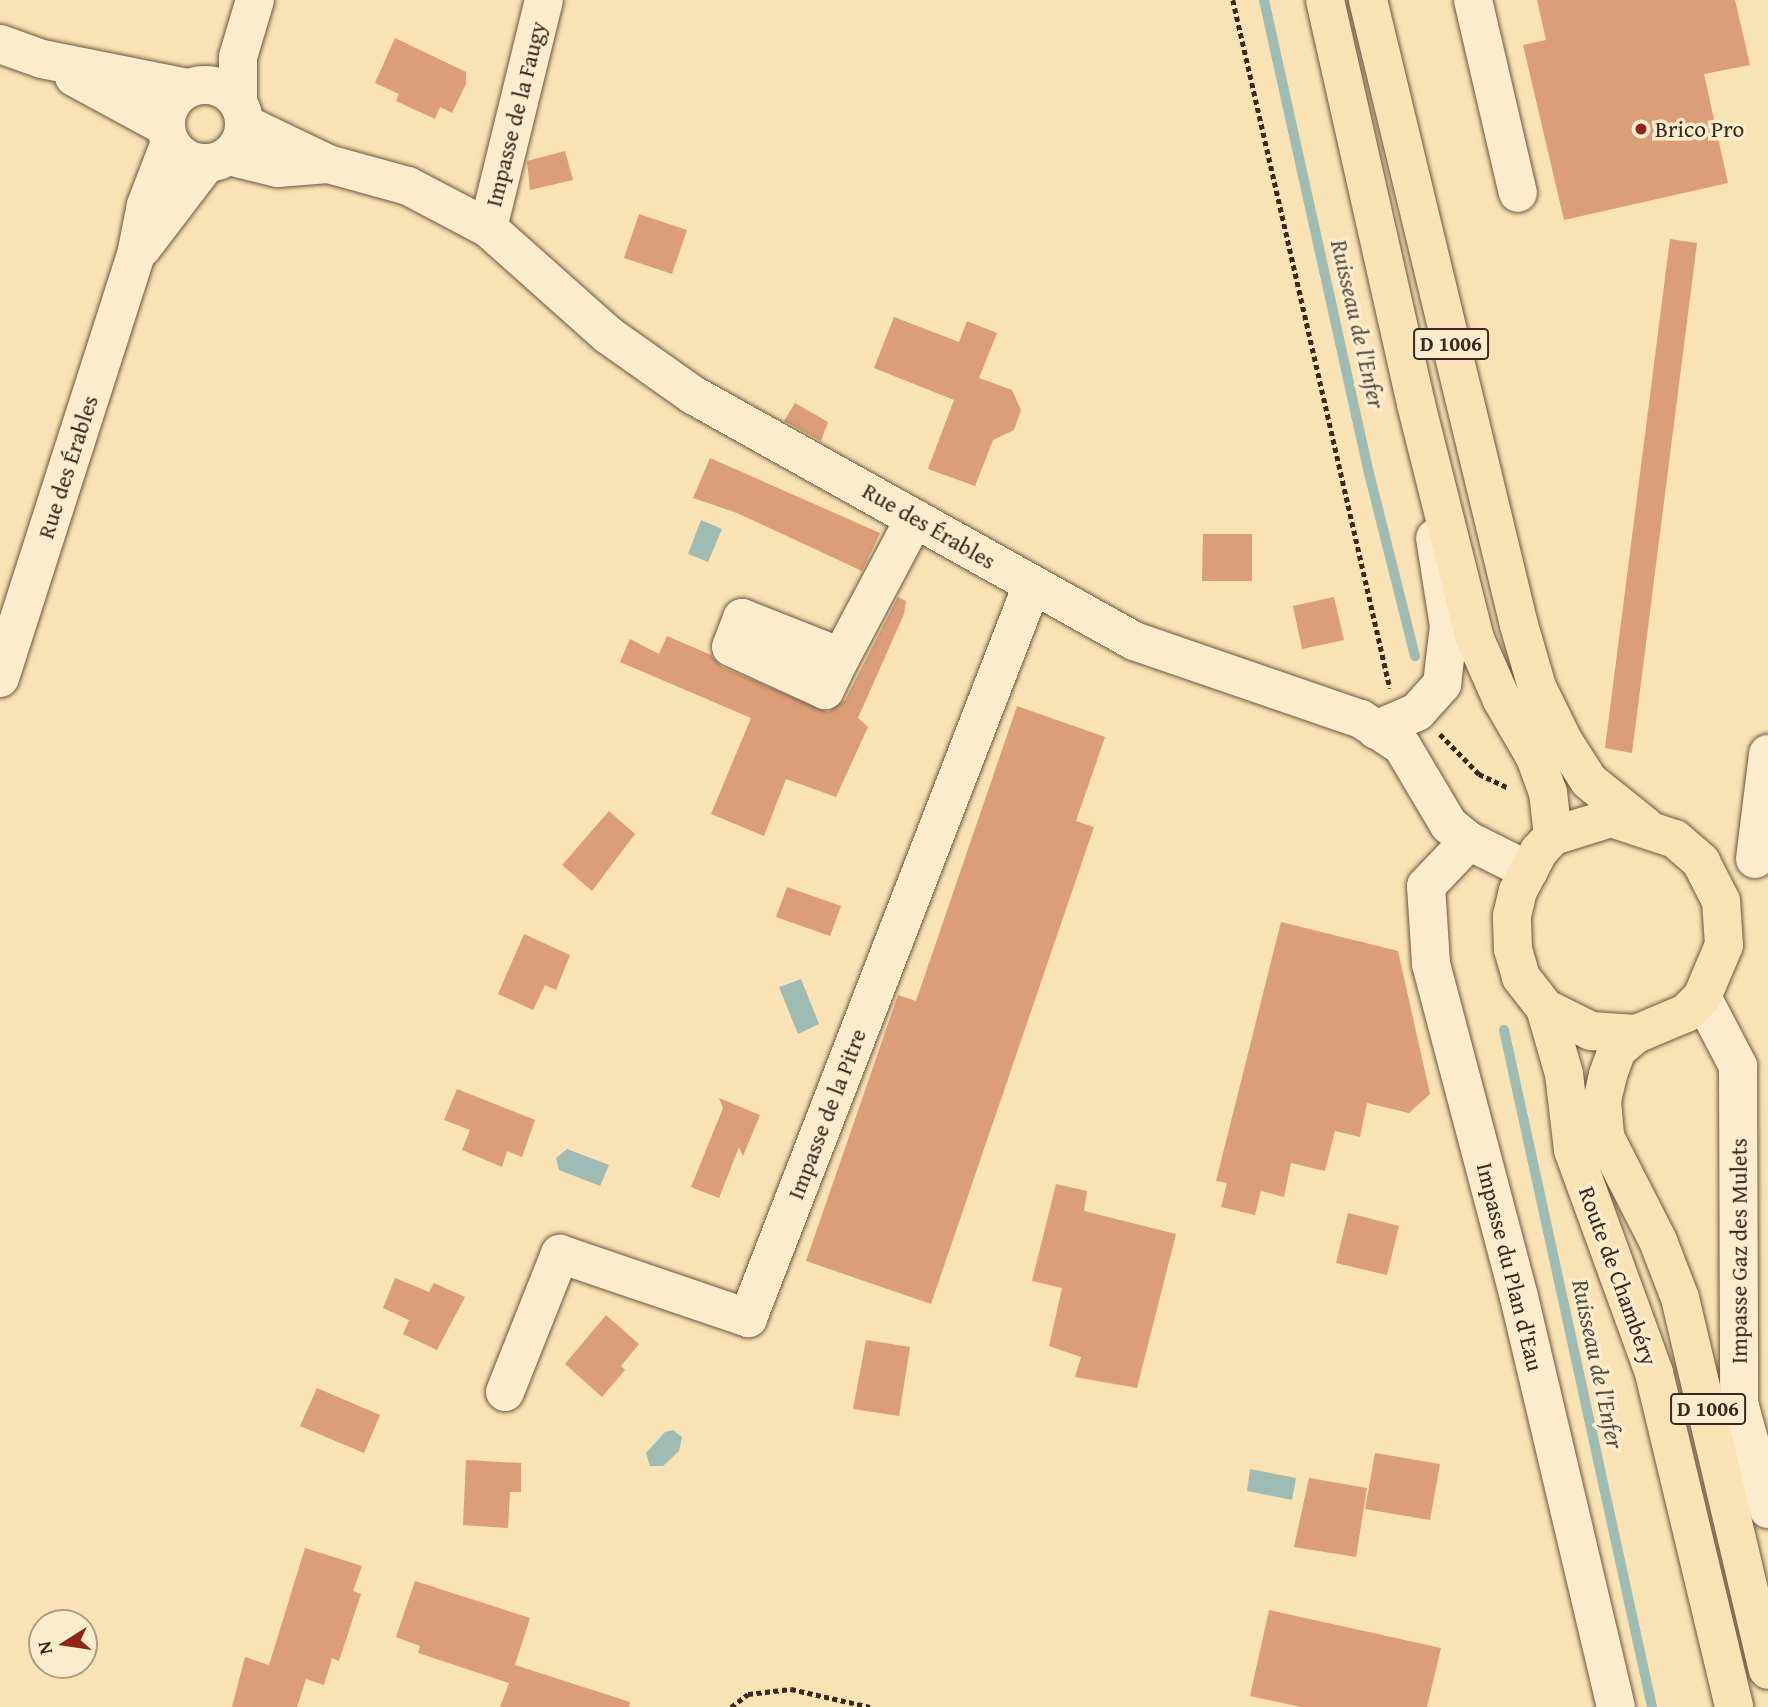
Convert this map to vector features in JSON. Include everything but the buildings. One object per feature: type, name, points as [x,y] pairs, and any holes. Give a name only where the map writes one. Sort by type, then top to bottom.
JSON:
[{"type":"main road","name":"D 1006","points":[[1325,0],[1416,404],[1475,639],[1502,700],[1535,757],[1548,792],[1553,836]]},
{"type":"main road","name":"D 1006","points":[[1368,0],[1518,625],[1537,687],[1564,742],[1589,781],[1645,826]]},
{"type":"main road","points":[[1611,818],[1645,826],[1675,839],[1701,862],[1721,901],[1724,945],[1702,997],[1686,1013],[1636,1034],[1591,1031],[1545,1008],[1521,977],[1513,949],[1512,916],[1529,871],[1553,836],[1611,818]]},
{"type":"main road","name":"Route de Chambéry","points":[[1545,1008],[1564,1074],[1573,1150],[1654,1373],[1734,1707]]},
{"type":"main road","name":"Route de Chambéry","points":[[1636,1034],[1617,1050],[1608,1075],[1602,1101],[1605,1137],[1658,1241],[1680,1298],[1768,1670]]},
{"type":"street","name":"Impasse de la Faugy","points":[[488,228],[544,0]]},
{"type":"street","points":[[1473,0],[1518,193]]},
{"type":"street","name":"Rue des Érables","points":[[0,678],[136,255],[146,205],[168,135],[167,112],[190,87],[254,3]]},
{"type":"street","points":[[229,136],[238,57],[254,3]]},
{"type":"street","points":[[0,44],[42,59],[190,87],[218,86],[229,136]]},
{"type":"street","points":[[42,59],[168,135],[180,155],[229,136]]},
{"type":"street","name":"Rue des Érables","points":[[136,255],[229,136],[408,186],[488,228],[644,364],[1032,585],[1134,640],[1182,661],[1361,719],[1402,746],[1436,806],[1469,841],[1529,871]]},
{"type":"street","points":[[1376,730],[1417,712],[1442,684],[1449,626],[1416,404]]},
{"type":"street","points":[[841,657],[915,518]]},
{"type":"street","name":"Impasse de la Pitre","points":[[505,1392],[560,1254],[748,1318],[1032,585]]},
{"type":"street","points":[[1701,862],[1762,861],[1768,754]]},
{"type":"street","name":"Impasse du Plan d'Eau","points":[[1469,841],[1426,886],[1431,964],[1519,1297],[1616,1707]]},
{"type":"street","name":"Impasse Gaz des Mulets","points":[[1702,997],[1738,1066],[1739,1403],[1768,1509]]},
{"type":"path","points":[[1234,0],[1387,686],[1495,785],[1548,792]]},
{"type":"path","points":[[731,1707],[748,1694],[791,1689],[870,1707]]},
{"type":"water","points":[[701,520],[722,529],[708,562],[688,554]]},
{"type":"water","points":[[801,979],[819,1024],[798,1034],[779,987]]},
{"type":"water","points":[[567,1149],[609,1165],[600,1186],[559,1170],[556,1158]]},
{"type":"water","points":[[673,1430],[682,1437],[679,1451],[663,1466],[650,1466],[646,1453],[665,1432]]},
{"type":"water","points":[[1250,1469],[1296,1478],[1292,1500],[1247,1491]]},
{"type":"waterway","name":"Ruisseau de l'Enfer","points":[[1264,0],[1369,473],[1415,656]]},
{"type":"waterway","name":"Ruisseau de l'Enfer","points":[[1504,1030],[1652,1707]]},
{"type":"place","name":"Brico Pro","points":[[1641,129]]}]
